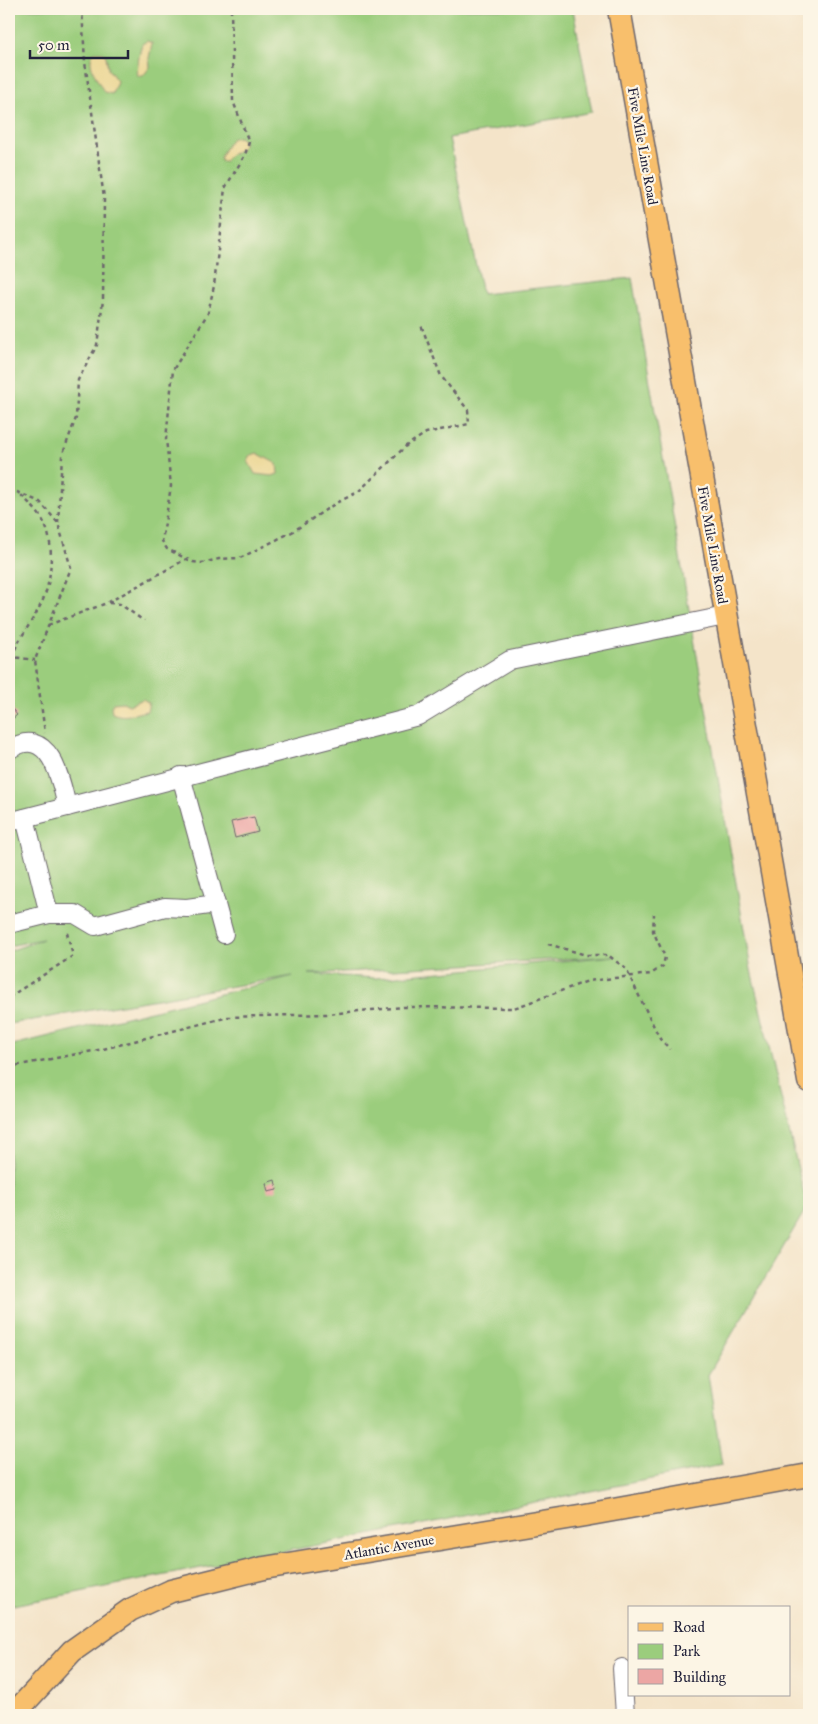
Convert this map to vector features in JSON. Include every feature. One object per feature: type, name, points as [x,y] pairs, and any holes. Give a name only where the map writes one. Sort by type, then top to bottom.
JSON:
[{"type":"main road","name":"Five Mile Line Road","points":[[620,9],[725,616],[809,1081]]},
{"type":"main road","name":"Atlantic Avenue","points":[[13,1715],[72,1651],[130,1610],[171,1592],[264,1568],[585,1516],[809,1475]]},
{"type":"street","points":[[56,914],[17,820],[418,716],[510,660],[725,616]]},
{"type":"street","points":[[9,750],[26,743],[40,746],[48,751],[61,784],[67,807]]},
{"type":"street","points":[[181,776],[224,934]]},
{"type":"street","points":[[10,918],[75,914],[95,926],[165,908],[187,908],[216,904]]},
{"type":"street","points":[[622,1668],[625,1715]]},
{"type":"path","points":[[48,751],[35,660],[71,568],[58,523],[62,456],[76,418],[78,380],[97,345],[103,300],[104,198],[85,62],[82,9]]},
{"type":"path","points":[[230,9],[233,101],[249,142],[245,155],[225,188],[214,286],[208,312],[173,370],[166,438],[171,486],[162,541],[167,549],[202,563],[220,559],[240,558],[292,532],[336,503],[358,492],[406,446],[426,433],[469,424],[468,410],[441,376],[421,325]]},
{"type":"path","points":[[9,491],[17,492],[40,502],[58,523]]},
{"type":"path","points":[[17,492],[44,521],[51,558],[49,582],[42,604],[10,658],[35,660]]},
{"type":"path","points":[[48,625],[108,602],[187,558]]},
{"type":"path","points":[[108,602],[120,604],[144,621]]},
{"type":"path","points":[[9,997],[73,956],[56,914]]},
{"type":"path","points":[[9,1067],[103,1049],[228,1017],[327,1014],[404,1007],[514,1008],[588,982],[629,975],[651,974],[663,966],[665,957],[653,931],[654,914]]},
{"type":"path","points":[[548,944],[586,955],[608,955],[626,968],[660,1039],[670,1049]]},
{"type":"green space","points":[[9,9],[573,9],[592,112],[449,138],[482,294],[632,278],[751,970],[807,1207],[708,1375],[722,1465],[9,1606],[9,1046],[293,976],[9,1024],[9,951],[43,939],[9,946]],"holes":[[[615,956],[376,978],[309,974]]]},
{"type":"sand","points":[[147,41],[152,43],[149,58],[150,67],[143,76],[138,76],[141,47]]},
{"type":"sand","points":[[94,52],[102,52],[106,56],[108,69],[117,81],[112,94],[104,92],[93,72],[91,61]]},
{"type":"sand","points":[[239,137],[243,140],[244,145],[225,161],[222,161],[220,158],[230,140]]},
{"type":"sand","points":[[257,453],[277,464],[278,474],[272,476],[255,474],[248,461],[249,456]]},
{"type":"sand","points":[[143,699],[149,703],[147,711],[125,716],[112,713],[111,707],[113,703],[123,702],[129,705]]},
{"type":"building","points":[[9,705],[17,715],[9,722]]},
{"type":"building","points":[[254,817],[258,832],[235,838],[231,822]]},
{"type":"building","points":[[275,1180],[277,1190],[268,1192],[266,1183]]}]
